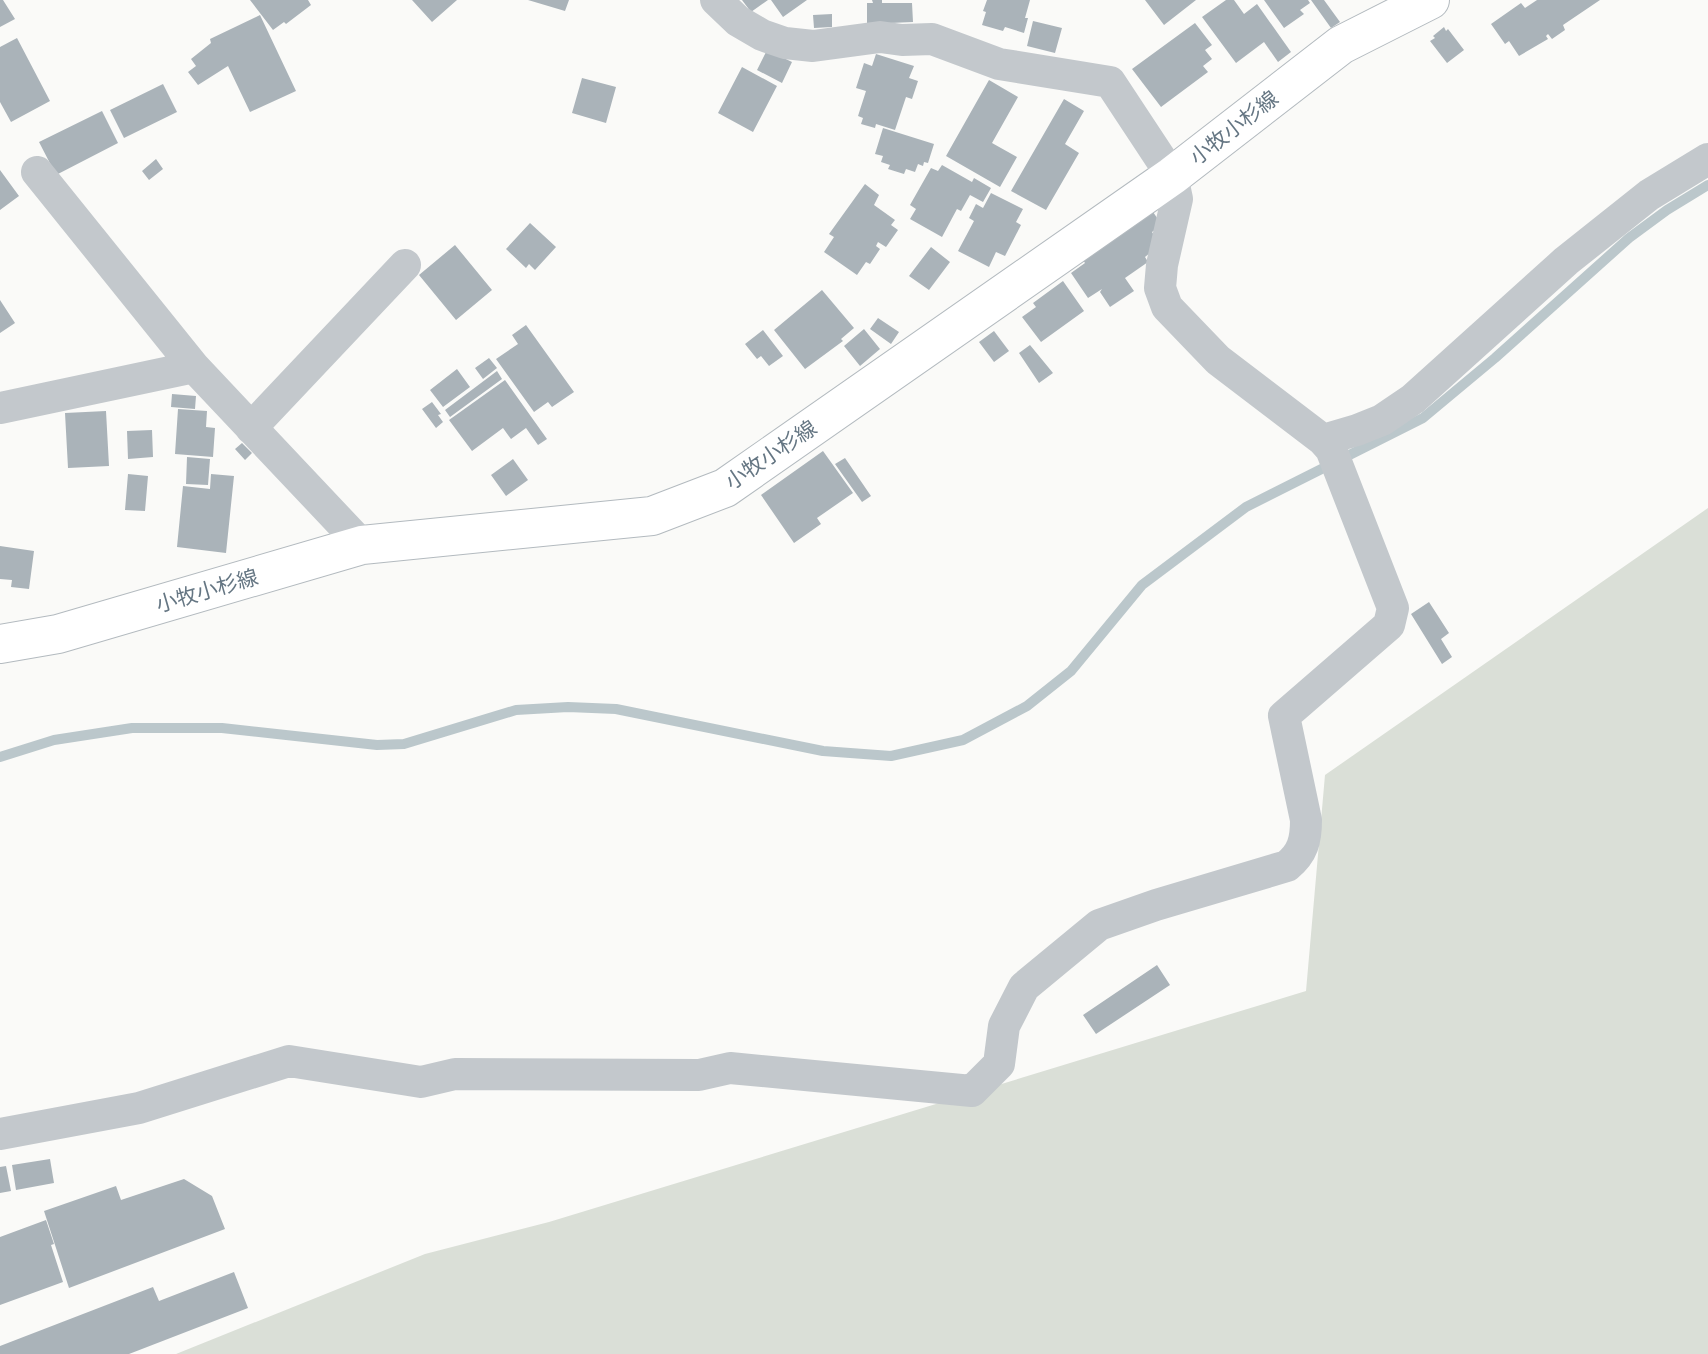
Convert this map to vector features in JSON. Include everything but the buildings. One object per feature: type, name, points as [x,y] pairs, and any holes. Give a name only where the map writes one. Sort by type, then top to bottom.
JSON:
[{"type":"main road","name":"小牧小杉線","points":[[0,644],[58,634],[362,545],[652,516],[725,488],[1172,176],[1341,45],[1430,0]]},
{"type":"street","points":[[0,1133],[139,1108],[289,1061],[421,1082],[454,1074],[699,1075],[730,1068],[972,1091],[999,1065],[1004,1026],[1024,987],[1099,925],[1287,866],[1302,849],[1306,837],[1306,820],[1284,716],[1389,625],[1393,608],[1332,454],[1218,360],[1167,307],[1160,288],[1162,265],[1177,200],[1172,176],[1110,82],[999,64],[932,39],[902,40],[880,37],[813,46],[785,43],[762,35],[738,21],[716,0]]},
{"type":"street","points":[[1332,454],[1357,430],[1382,420],[1413,399],[1566,261],[1649,195],[1708,159]]},
{"type":"street","points":[[37,172],[194,367],[362,545]]},
{"type":"street","points":[[251,428],[405,265]]},
{"type":"street","points":[[0,408],[194,367]]},
{"type":"shaded area","points":[[1708,508],[1708,1354],[176,1354],[425,1254],[549,1222],[1306,991],[1325,775]]},
{"type":"waterway","points":[[0,757],[54,740],[132,728],[222,728],[377,745],[404,744],[516,710],[568,707],[616,709],[823,751],[891,756],[963,740],[1027,706],[1071,671],[1142,585],[1246,507],[1423,418],[1495,358],[1629,238],[1708,185]]}]
